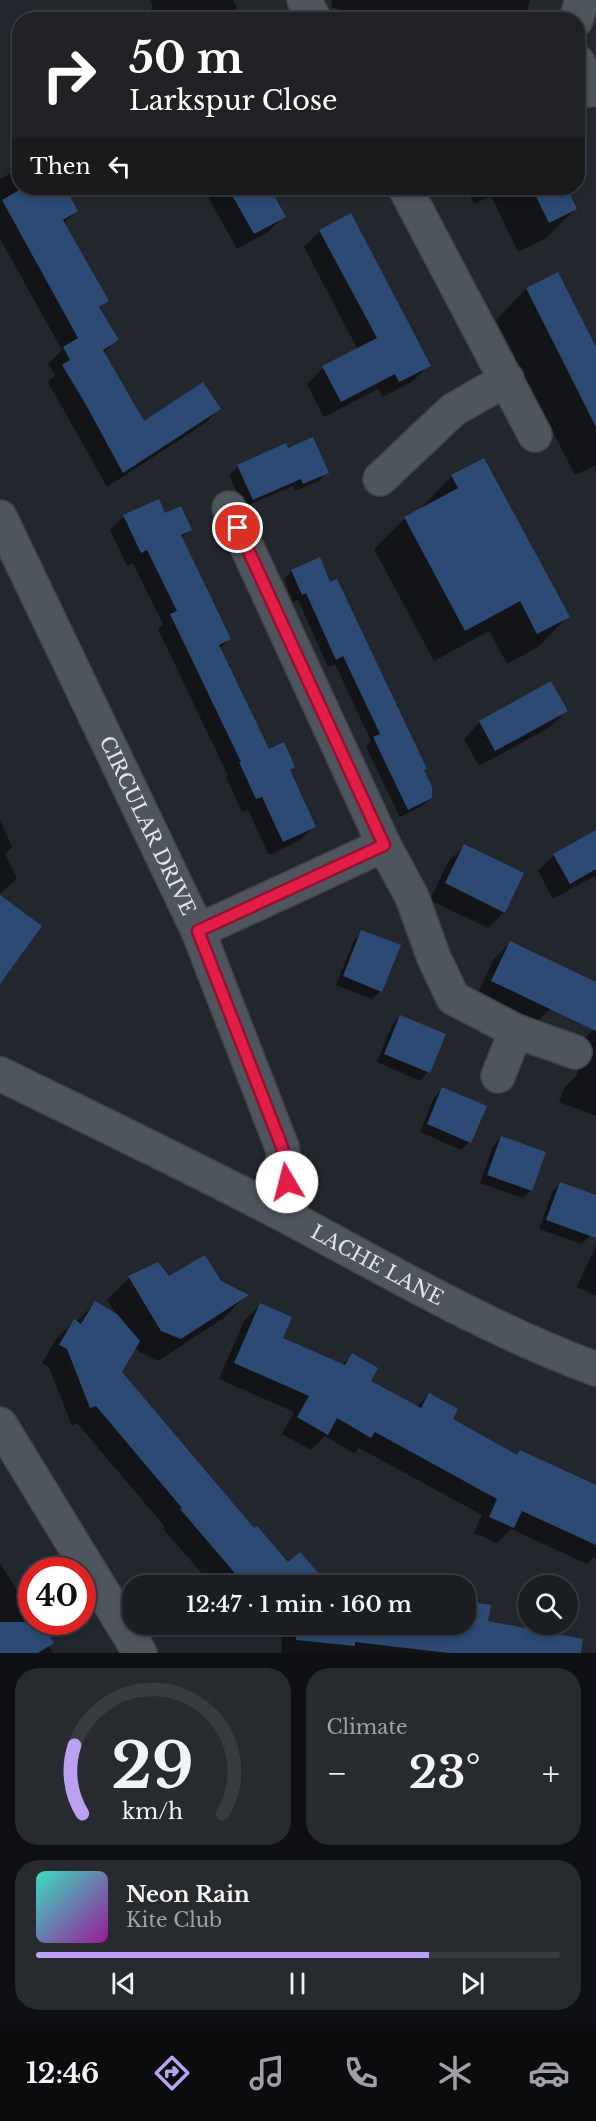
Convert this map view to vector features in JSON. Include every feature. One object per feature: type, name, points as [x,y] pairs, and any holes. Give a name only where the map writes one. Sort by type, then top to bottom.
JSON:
[{"type":"street","points":[[409,195],[535,435]]},
{"type":"street","points":[[380,479],[453,410],[507,380]]},
{"type":"street","points":[[229,508],[384,845],[412,897],[434,958],[453,998],[516,1031],[574,1052]]},
{"type":"street","name":"CIRCULAR DRIVE","points":[[0,517],[198,931],[282,1147],[287,1182],[275,1210]]},
{"type":"street","points":[[198,931],[384,845]]},
{"type":"street","points":[[498,1076],[516,1031]]},
{"type":"street","name":"LACHE LANE","points":[[0,1074],[275,1210],[448,1303],[573,1361],[596,1369]]},
{"type":"street","points":[[0,1424],[140,1653]]},
{"type":"building","points":[[12,194],[69,195],[78,211],[63,220],[109,301],[99,307],[119,340],[103,350],[144,421],[203,382],[221,409],[123,473],[62,365],[70,360],[63,347],[78,338],[2,200]]},
{"type":"building","points":[[232,195],[274,195],[286,217],[254,234]]},
{"type":"building","points":[[535,195],[570,195],[577,209],[549,223]]},
{"type":"building","points":[[351,213],[431,366],[399,382],[395,374],[341,402],[322,366],[377,338],[319,230]]},
{"type":"building","points":[[558,272],[596,347],[596,427],[526,288]]},
{"type":"building","points":[[313,437],[329,473],[303,484],[301,479],[253,500],[237,465],[286,443],[288,448]]},
{"type":"building","points":[[484,458],[570,617],[537,634],[520,601],[465,631],[404,517],[458,488],[451,475]]},
{"type":"building","points":[[159,499],[165,513],[181,506],[192,530],[181,535],[231,639],[219,645],[269,749],[284,742],[295,767],[290,770],[316,827],[283,842],[262,797],[256,799],[239,762],[241,762],[170,614],[177,611],[147,550],[141,553],[123,515]]},
{"type":"building","points":[[320,557],[330,582],[337,579],[427,769],[424,770],[432,787],[432,798],[408,810],[373,737],[380,734],[343,656],[336,660],[306,593],[302,595],[291,570]]},
{"type":"building","points":[[551,681],[568,711],[495,751],[479,721]]},
{"type":"building","points":[[596,830],[596,869],[570,884],[553,854]]},
{"type":"building","points":[[464,844],[524,873],[505,913],[445,883]]},
{"type":"building","points":[[0,895],[42,926],[0,984]]},
{"type":"building","points":[[361,930],[401,945],[382,992],[343,976]]},
{"type":"building","points":[[510,941],[596,982],[596,1031],[491,981]]},
{"type":"building","points":[[400,1015],[446,1034],[430,1073],[384,1054]]},
{"type":"building","points":[[442,1087],[487,1106],[471,1143],[427,1124]]},
{"type":"building","points":[[501,1136],[546,1152],[532,1191],[487,1175]]},
{"type":"building","points":[[560,1182],[596,1195],[596,1238],[546,1220]]},
{"type":"building","points":[[205,1255],[221,1281],[249,1295],[181,1339],[161,1331],[128,1276],[158,1262],[169,1276]]},
{"type":"building","points":[[95,1301],[117,1314],[140,1341],[122,1372],[254,1528],[257,1526],[288,1562],[300,1552],[320,1575],[237,1575],[96,1406],[90,1408],[67,1349],[59,1345],[74,1319],[81,1324]]},
{"type":"building","points":[[260,1303],[292,1317],[283,1338],[345,1365],[352,1353],[378,1368],[371,1381],[421,1408],[429,1393],[458,1409],[453,1419],[517,1455],[520,1450],[596,1485],[596,1545],[522,1511],[514,1528],[489,1517],[497,1499],[375,1432],[371,1438],[337,1418],[328,1435],[297,1417],[309,1396],[234,1363]]},
{"type":"building","points":[[476,1603],[491,1605],[488,1621],[518,1627],[518,1635],[562,1635],[583,1639],[581,1653],[449,1653],[355,1642],[355,1646],[296,1640],[296,1635],[476,1635]]},
{"type":"building","points":[[0,1622],[18,1622],[18,1635],[49,1635],[54,1643],[38,1653],[0,1653]]},
{"type":"route","points":[[238,528],[384,845],[198,931],[282,1147],[287,1182]]}]
